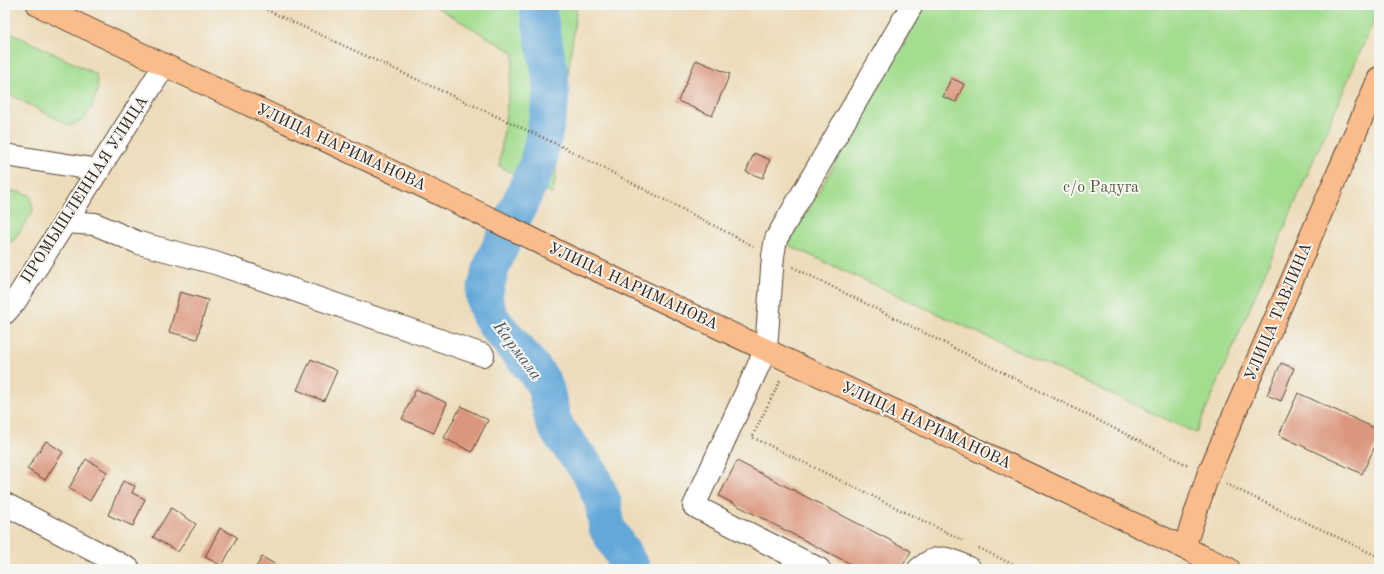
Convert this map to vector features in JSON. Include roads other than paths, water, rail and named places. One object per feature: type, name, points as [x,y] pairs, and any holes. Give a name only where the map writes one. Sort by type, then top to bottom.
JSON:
[{"type":"main road","name":"УЛИЦА НАРИМАНОВА","points":[[38,5],[164,66],[466,206],[563,254],[1229,569]]},
{"type":"main road","name":"УЛИЦА ТАВЛИНА","points":[[1184,548],[1208,475],[1379,78]]},
{"type":"street","points":[[818,569],[694,506],[766,349],[773,256],[776,239],[912,5]]},
{"type":"street","name":"ПРОМЫШЛЕННАЯ УЛИЦА","points":[[8,302],[65,222],[164,66]]},
{"type":"street","points":[[5,156],[99,170]]},
{"type":"street","points":[[65,222],[95,224],[140,243],[215,263],[483,355]]},
{"type":"street","points":[[5,504],[129,569]]},
{"type":"street","points":[[919,569],[929,561],[942,557],[954,560],[970,569]]},
{"type":"waterway","name":"Кармала","points":[[537,5],[550,74],[550,105],[538,163],[492,265],[484,295],[485,302],[489,314],[495,324],[542,381],[546,390],[553,421],[559,432],[589,471],[603,502],[607,528],[632,569]]},
{"type":"park label","name":"с/о Радуга","points":[[1101,188]]}]
